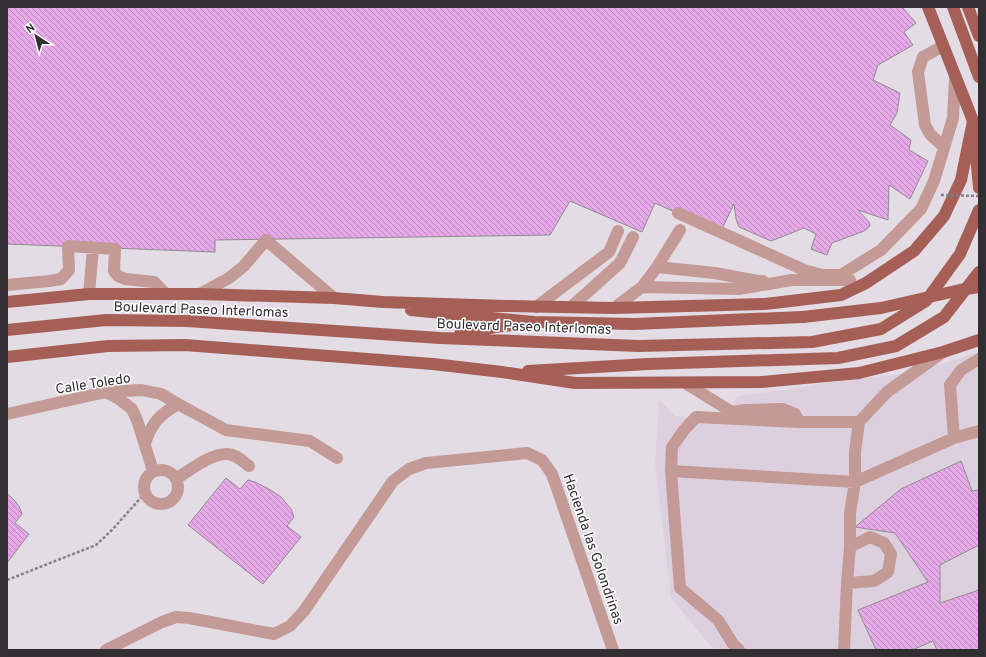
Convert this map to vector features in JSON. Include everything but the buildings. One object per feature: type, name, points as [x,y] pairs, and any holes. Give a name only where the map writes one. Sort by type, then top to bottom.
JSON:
[{"type":"main road","points":[[928,7],[979,136]]},
{"type":"main road","points":[[953,7],[979,77]]},
{"type":"main road","points":[[968,7],[979,36]]},
{"type":"main road","points":[[973,121],[979,188]]},
{"type":"main road","points":[[7,302],[89,294],[200,294],[334,298],[383,302],[614,308],[765,304],[841,294],[866,283],[914,251],[944,216],[961,180],[973,121]]},
{"type":"main road","name":"Boulevard Paseo Interlomas","points":[[7,330],[106,320],[180,321],[440,338],[638,346],[812,342],[881,329],[926,301],[960,254],[979,210]]},
{"type":"main road","points":[[502,372],[648,364],[838,358],[896,346],[944,317],[979,272]]},
{"type":"main road","points":[[383,302],[414,311],[534,322],[634,324],[803,317],[881,308],[979,287]]},
{"type":"main road","points":[[440,338],[495,327],[534,322]]},
{"type":"main road","points":[[7,357],[108,346],[185,345],[433,364],[502,372],[575,383],[761,382],[859,373],[943,352],[979,340]]},
{"type":"street","points":[[943,46],[923,57],[918,72],[925,125],[930,134],[944,147]]},
{"type":"street","points":[[657,267],[715,273],[757,281],[846,277],[881,250],[921,209],[934,181],[954,118],[955,77]]},
{"type":"street","points":[[678,214],[804,270],[822,275],[846,277],[866,283]]},
{"type":"street","points":[[614,308],[642,288],[680,230]]},
{"type":"street","points":[[536,307],[609,252],[618,231]]},
{"type":"street","points":[[571,308],[620,263],[634,237]]},
{"type":"street","points":[[200,294],[230,278],[244,266],[266,240],[334,298]]},
{"type":"street","points":[[7,285],[61,279],[69,270],[68,246],[115,249],[114,271],[118,276],[125,279],[154,282],[166,294]]},
{"type":"street","points":[[89,294],[93,248]]},
{"type":"street","points":[[642,288],[739,289],[792,280]]},
{"type":"street","points":[[844,650],[850,547],[850,513],[854,482],[858,422],[887,392],[943,352]]},
{"type":"street","points":[[954,438],[950,385],[961,370],[979,359]]},
{"type":"street","points":[[685,383],[732,412],[784,409],[795,414],[799,422]]},
{"type":"street","name":"Calle Toledo","points":[[7,414],[106,392],[142,390],[160,394],[226,430],[310,441],[337,458]]},
{"type":"street","points":[[106,392],[119,399],[132,409],[145,443],[153,472]]},
{"type":"street","points":[[145,443],[149,431],[156,421],[165,412],[178,404]]},
{"type":"street","points":[[736,647],[718,620],[680,588],[671,471],[672,447],[684,430],[696,417],[799,422],[858,422]]},
{"type":"street","points":[[671,471],[854,482],[954,438],[979,431]]},
{"type":"street","points":[[176,479],[215,456],[228,454],[238,458],[248,466]]},
{"type":"street","name":"Hacienda las Golondrinas","points":[[106,650],[162,622],[176,617],[189,618],[274,634],[290,626],[304,611],[393,481],[409,469],[426,463],[527,454],[542,460],[552,474],[613,650]]},
{"type":"street","points":[[156,470],[168,471],[176,479],[178,489],[173,499],[168,502],[158,503],[153,502],[145,494],[144,482],[153,472],[156,470]]},
{"type":"street","points":[[847,583],[874,581],[888,572],[891,554],[884,543],[870,538],[850,547]]},
{"type":"path","points":[[941,195],[979,196]]},
{"type":"path","points":[[7,580],[96,545],[145,494]]},
{"type":"shaded area","points":[[979,351],[979,650],[714,650],[671,598],[655,464],[659,399],[675,416],[728,422],[737,396],[920,370]]}]
